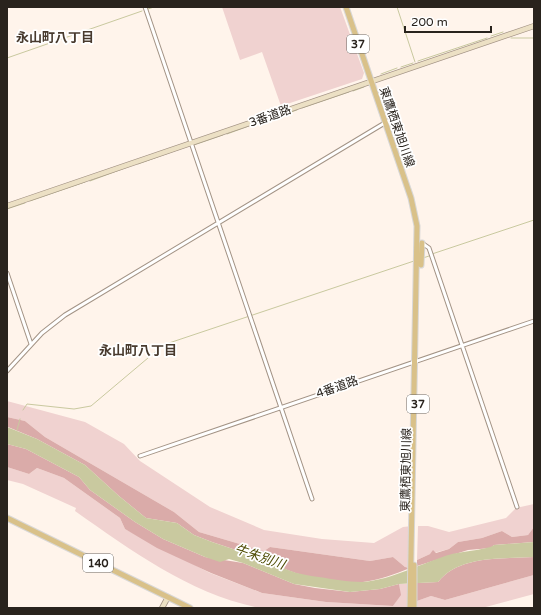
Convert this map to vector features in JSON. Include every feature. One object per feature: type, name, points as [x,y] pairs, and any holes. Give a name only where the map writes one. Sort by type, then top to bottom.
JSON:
[{"type":"main road","name":"東鷹栖東旭川線","points":[[346,7],[373,81]]},
{"type":"main road","name":"東鷹栖東旭川線","points":[[349,7],[411,198],[420,243],[410,608]]},
{"type":"main road","name":"140","points":[[7,518],[190,608]]},
{"type":"main road","name":"東鷹栖東旭川線","points":[[412,547],[414,608]]},
{"type":"street","points":[[145,7],[312,499]]},
{"type":"street","name":"3番道路","points":[[7,206],[534,26]]},
{"type":"street","points":[[7,372],[42,333],[65,316],[387,122]]},
{"type":"street","points":[[420,243],[429,248],[517,507]]},
{"type":"street","points":[[7,273],[31,344]]},
{"type":"street","name":"4番道路","points":[[140,456],[281,406],[534,321]]},
{"type":"street","points":[[162,608],[168,597]]},
{"type":"shaded area","points":[[222,7],[340,7],[364,73],[362,79],[281,106],[262,52],[240,60]]},
{"type":"shaded area","points":[[7,401],[85,422],[124,444],[140,461],[210,507],[264,530],[322,539],[374,543],[403,527],[412,526],[410,567],[405,567],[393,557],[370,561],[270,547],[264,551],[199,532],[174,512],[45,437],[25,421],[7,417]]},
{"type":"shaded area","points":[[7,417],[25,421],[45,437],[174,512],[199,532],[264,551],[270,547],[370,561],[393,557],[405,567],[410,568],[393,575],[363,582],[330,581],[305,576],[283,568],[275,563],[212,542],[194,535],[177,523],[146,518],[85,465],[37,439],[8,427]]},
{"type":"shaded area","name":"牛朱別川","points":[[7,427],[37,439],[85,465],[146,518],[177,523],[194,535],[275,563],[290,571],[302,574],[351,582],[374,581],[452,554],[494,545],[534,542],[534,557],[482,560],[457,567],[447,573],[438,582],[399,584],[380,589],[350,592],[294,584],[243,563],[229,559],[220,562],[205,557],[163,539],[135,522],[90,490],[79,477],[26,449],[7,444]]},
{"type":"shaded area","points":[[7,444],[26,449],[79,477],[90,490],[135,522],[163,539],[205,557],[243,563],[294,584],[315,588],[350,592],[380,589],[399,584],[401,595],[393,606],[326,602],[262,593],[211,573],[157,548],[125,529],[120,518],[64,478],[37,468],[29,474],[7,467]]},
{"type":"shaded area","points":[[7,467],[29,474],[37,468],[64,478],[120,518],[125,529],[210,573],[262,593],[326,602],[393,606],[400,595],[399,584],[407,584],[407,608],[260,608],[210,593],[186,582],[140,556],[75,511],[76,508],[23,484],[7,480]]},
{"type":"shaded area","points":[[534,504],[534,527],[528,535],[512,537],[502,531],[482,538],[458,542],[449,549],[430,554],[417,560],[418,526],[428,526],[449,532],[506,518],[516,508]]},
{"type":"shaded area","points":[[534,527],[534,542],[494,545],[491,548],[468,550],[417,566],[417,560],[430,554],[433,550],[436,553],[449,549],[458,542],[482,538],[502,531],[512,537],[528,535]]},
{"type":"shaded area","points":[[534,557],[534,575],[445,600],[431,596],[417,601],[417,583],[438,582],[447,573],[457,567],[482,560]]},
{"type":"shaded area","points":[[534,575],[534,594],[482,608],[417,608],[417,601],[431,596],[445,600]]},
{"type":"waterway","points":[[148,9],[154,7]]},
{"type":"waterway","points":[[397,7],[415,62]]},
{"type":"waterway","points":[[7,58],[142,11]]},
{"type":"waterway","points":[[491,36],[503,32]]},
{"type":"waterway","points":[[418,61],[487,38]]},
{"type":"waterway","points":[[511,38],[534,38]]},
{"type":"waterway","points":[[401,67],[413,63]]},
{"type":"waterway","points":[[381,74],[397,68]]},
{"type":"waterway","points":[[353,91],[364,87]]},
{"type":"waterway","points":[[302,108],[349,92]]},
{"type":"waterway","points":[[254,125],[297,110]]},
{"type":"waterway","points":[[227,134],[249,126]]},
{"type":"waterway","points":[[194,145],[223,135]]},
{"type":"waterway","points":[[138,164],[188,146]]},
{"type":"waterway","points":[[90,181],[133,165]]},
{"type":"waterway","points":[[30,201],[85,182]]},
{"type":"waterway","points":[[7,209],[25,203]]},
{"type":"waterway","points":[[432,254],[534,220]]},
{"type":"waterway","points":[[423,258],[429,256]]},
{"type":"waterway","points":[[23,410],[27,404],[74,409],[91,406],[161,347],[169,343],[414,261]]},
{"type":"waterway","points":[[17,430],[20,419]]},
{"type":"district","name":"永山町八丁目","points":[[55,37]]},
{"type":"district","name":"永山町八丁目","points":[[138,350]]}]
